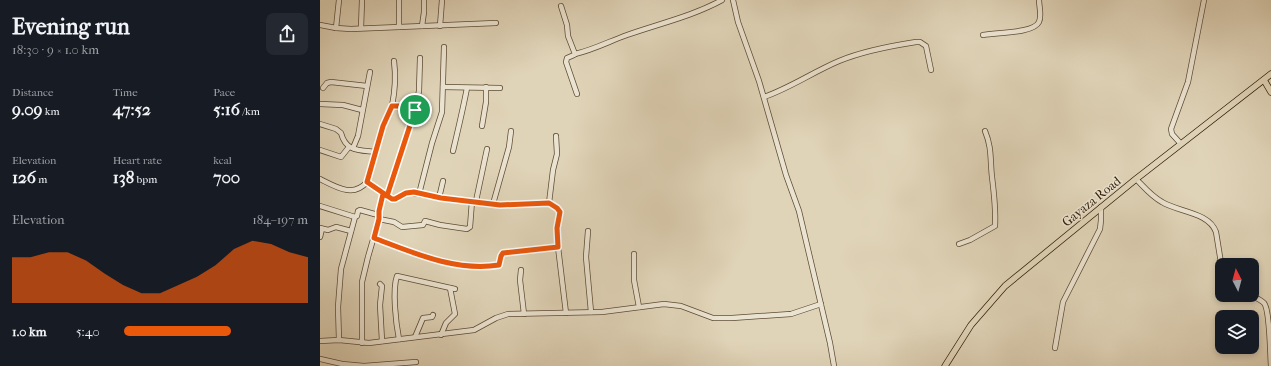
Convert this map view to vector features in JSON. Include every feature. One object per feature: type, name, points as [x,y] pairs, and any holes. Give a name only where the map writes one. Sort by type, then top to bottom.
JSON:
[{"type":"main road","name":"Gayaza Road","points":[[945,366],[971,325],[1005,286],[1136,178],[1271,74]]},
{"type":"main road","points":[[1264,80],[1271,92]]},
{"type":"street","points":[[336,28],[339,0]]},
{"type":"street","points":[[361,28],[362,0]]},
{"type":"street","points":[[399,0],[399,27]]},
{"type":"street","points":[[422,26],[424,0]]},
{"type":"street","points":[[440,26],[442,0]]},
{"type":"street","points":[[577,94],[566,62],[567,58],[626,35],[714,5],[722,0]]},
{"type":"street","points":[[733,0],[738,22],[764,97],[786,175],[799,211],[834,366]]},
{"type":"street","points":[[982,35],[1028,30],[1035,26],[1039,22],[1040,16],[1039,0]]},
{"type":"street","points":[[1182,144],[1172,134],[1171,129],[1188,82],[1204,0]]},
{"type":"street","points":[[561,6],[568,36],[575,54]]},
{"type":"street","points":[[320,25],[336,28],[361,28],[496,23]]},
{"type":"street","points":[[764,97],[781,91],[839,61],[884,47],[916,42],[924,43],[931,70]]},
{"type":"street","points":[[419,194],[432,143],[442,112],[444,47]]},
{"type":"street","points":[[362,343],[362,282],[385,195],[415,110],[419,91],[420,58]]},
{"type":"street","points":[[320,178],[341,188],[349,190],[361,188],[367,182],[383,126],[392,106],[396,73],[394,61]]},
{"type":"street","points":[[320,150],[341,156],[351,147],[358,136],[370,72]]},
{"type":"street","points":[[323,88],[330,82],[367,86]]},
{"type":"street","points":[[443,87],[500,88]]},
{"type":"street","points":[[482,126],[486,102],[486,87]]},
{"type":"street","points":[[453,151],[467,88]]},
{"type":"street","points":[[320,104],[343,106],[362,110]]},
{"type":"street","points":[[392,106],[400,106],[415,110]]},
{"type":"street","points":[[320,124],[341,133],[346,145],[376,152]]},
{"type":"street","points":[[959,244],[970,240],[995,226],[995,196],[990,144],[985,131]]},
{"type":"street","points":[[493,204],[509,147],[511,132]]},
{"type":"street","points":[[549,203],[553,170],[557,154],[556,136]]},
{"type":"street","points":[[338,340],[338,307],[341,269],[358,210],[394,222],[402,227],[423,226],[425,221],[440,226],[467,229],[470,227],[474,201],[487,149]]},
{"type":"street","points":[[1136,178],[1162,203],[1198,215],[1210,224],[1216,232],[1220,258]]},
{"type":"street","points":[[439,198],[443,180]]},
{"type":"street","points":[[367,182],[385,195],[395,199],[406,193],[500,205],[549,203],[557,208],[560,212],[557,228],[558,247],[566,313]]},
{"type":"street","points":[[320,206],[355,217]]},
{"type":"street","points":[[1055,348],[1063,302],[1100,229],[1100,207]]},
{"type":"street","points":[[320,237],[321,228],[328,230],[336,227],[351,231]]},
{"type":"street","points":[[588,231],[586,257],[591,312]]},
{"type":"street","points":[[374,238],[410,252],[466,266],[499,265],[503,253],[558,247]]},
{"type":"street","points":[[634,254],[634,280],[639,307]]},
{"type":"street","points":[[521,270],[520,280],[524,314]]},
{"type":"street","points":[[399,339],[395,304],[397,276],[453,288],[455,314],[446,323],[441,335]]},
{"type":"street","points":[[380,284],[382,286],[380,305],[382,341]]},
{"type":"street","points":[[1259,300],[1263,302],[1266,308],[1270,347],[1270,366]]},
{"type":"street","points":[[320,341],[338,340],[362,343],[441,335],[474,330],[501,316],[524,314],[591,312],[672,304],[713,318],[732,318],[791,314],[821,304]]},
{"type":"street","points":[[415,338],[423,318],[432,317],[433,315]]},
{"type":"street","points":[[320,360],[364,366],[416,362]]},
{"type":"route","points":[[415,110],[387,196],[383,194],[381,200],[378,215],[379,219],[374,238],[410,252],[466,266],[499,265],[501,254],[503,253],[558,247],[557,228],[560,212],[549,203],[500,205],[441,198],[414,192],[406,193],[392,199],[387,196],[378,190],[367,182],[383,126],[392,106],[400,106],[415,110]]}]
